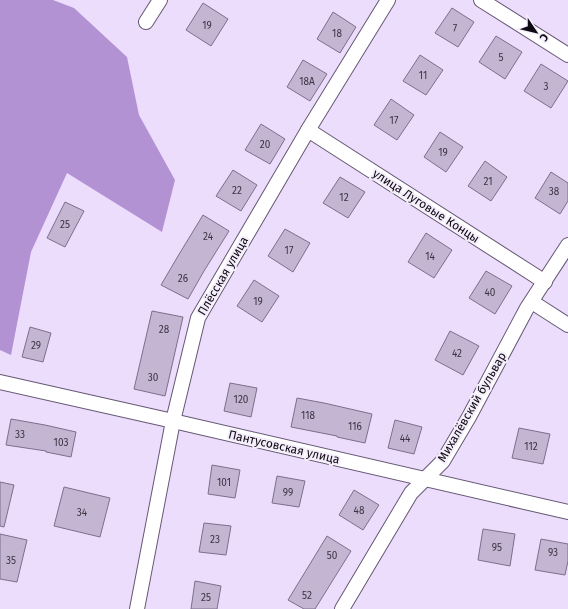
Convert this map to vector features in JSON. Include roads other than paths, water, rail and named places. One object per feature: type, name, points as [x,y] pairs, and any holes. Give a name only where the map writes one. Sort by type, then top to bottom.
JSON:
[{"type":"street","points":[[146,22],[160,0]]},
{"type":"street","name":"Плёсская улица","points":[[137,609],[173,421],[198,318],[308,130],[388,0]]},
{"type":"street","points":[[481,0],[568,55]]},
{"type":"street","name":"улица Луговые Концы","points":[[308,130],[545,282]]},
{"type":"street","name":"Михалёвский бульвар","points":[[342,609],[412,494],[443,461],[532,302],[568,245]]},
{"type":"street","points":[[532,302],[568,325]]},
{"type":"street","name":"Пантусовская улица","points":[[0,382],[568,512]]}]
